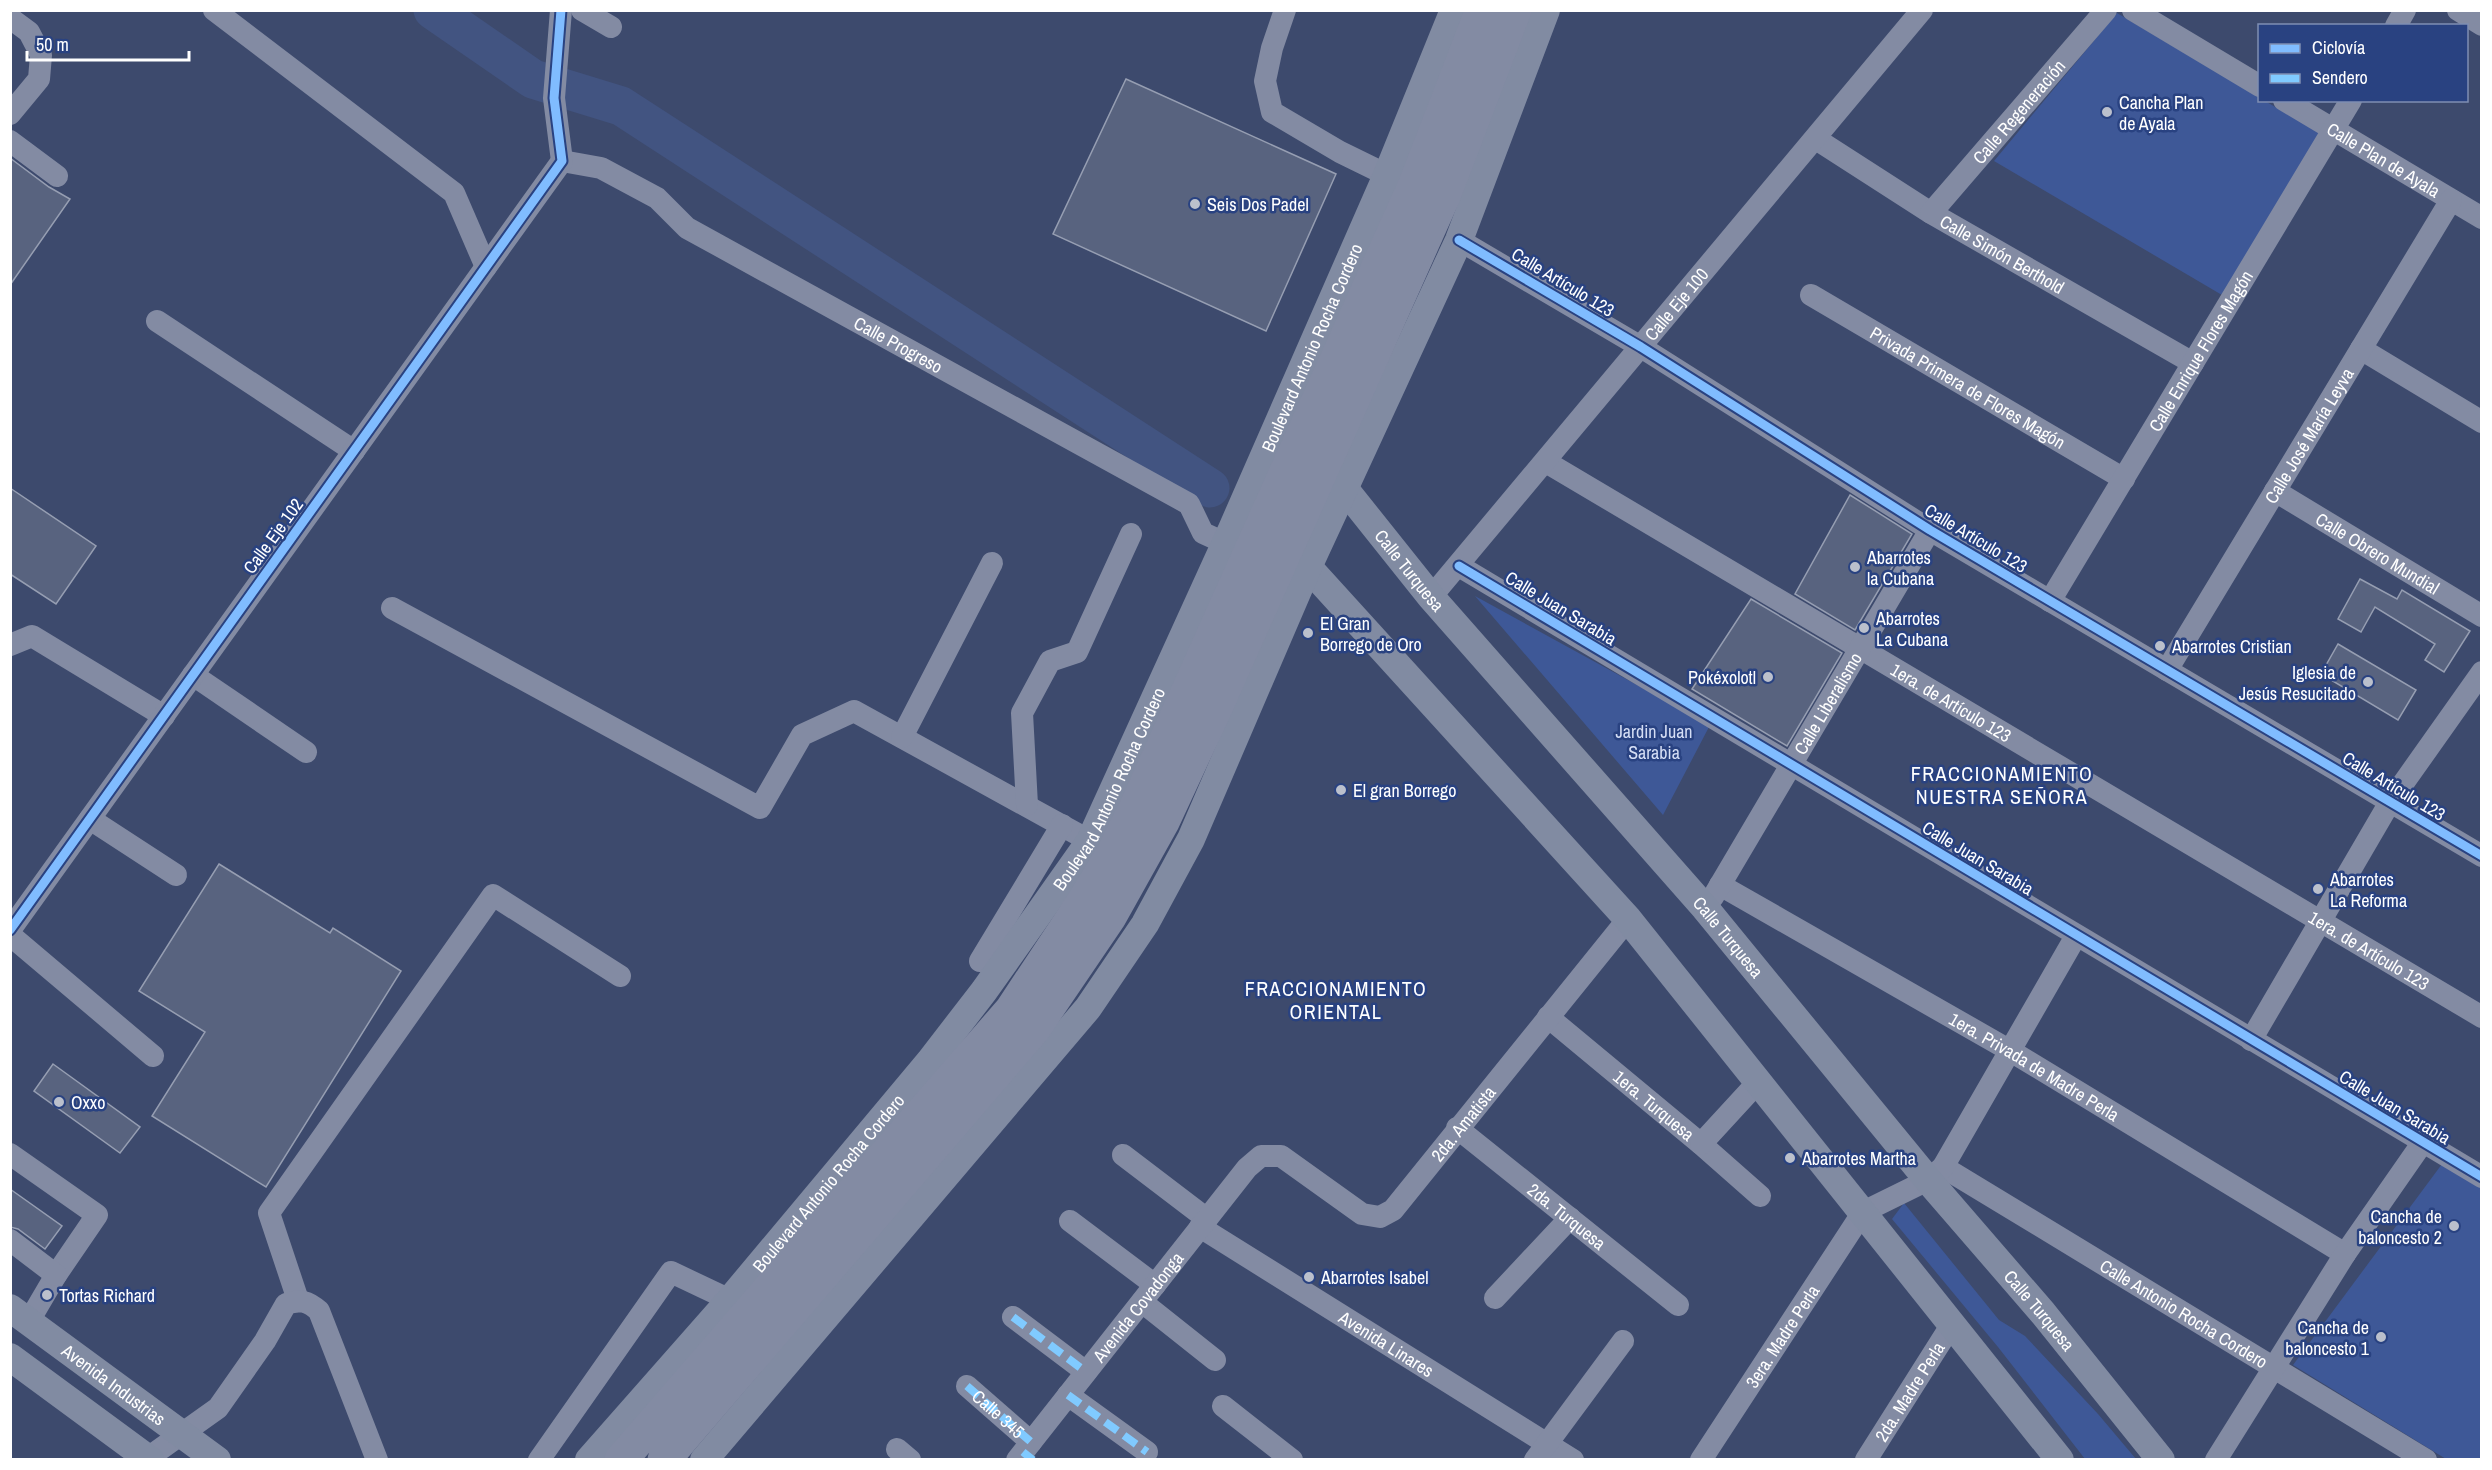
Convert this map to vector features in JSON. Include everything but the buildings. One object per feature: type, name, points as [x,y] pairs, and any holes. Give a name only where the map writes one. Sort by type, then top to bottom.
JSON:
[{"type":"highway","name":"Boulevard Antonio Rocha Cordero","points":[[621,1460],[1011,1010],[1108,862],[1185,698],[1415,184],[1482,10]]},
{"type":"highway","points":[[664,1460],[1034,1029],[1110,917],[1162,822],[1215,710],[1444,196],[1515,10]]},
{"type":"main road","name":"Boulevard Antonio Rocha Cordero","points":[[589,1460],[730,1300],[930,1061],[984,991],[1086,838],[1191,616],[1224,537],[1306,359],[1387,175],[1454,10]]},
{"type":"main road","points":[[704,1460],[1088,1008],[1145,924],[1174,874],[1203,812],[1308,567],[1459,240],[1546,10]]},
{"type":"main road","points":[[1306,359],[1303,375],[1304,389],[1314,406],[1330,418],[1343,421],[1370,416],[1389,394]]},
{"type":"main road","name":"Calle Turquesa","points":[[1265,450],[1344,488],[1431,597],[1713,897],[1936,1173],[2161,1460]]},
{"type":"main road","points":[[1224,537],[1308,567],[1628,919],[1952,1324],[2051,1456]]},
{"type":"main road","points":[[1191,616],[1205,601],[1218,595],[1233,594],[1247,597],[1259,605],[1269,617],[1274,630],[1272,652]]},
{"type":"main road","name":"Avenida Industrias","points":[[20,1315],[217,1460]]},
{"type":"main road","points":[[10,1357],[148,1459]]},
{"type":"street","points":[[214,10],[454,193],[486,267]]},
{"type":"street","points":[[582,10],[610,27]]},
{"type":"street","points":[[1285,10],[1272,48],[1265,81],[1272,112],[1340,152],[1387,175]]},
{"type":"street","name":"Calle Eje 100","points":[[1431,597],[1922,10]]},
{"type":"street","name":"Calle Regeneración","points":[[1931,213],[2106,10]]},
{"type":"street","points":[[2133,10],[2258,85]]},
{"type":"street","points":[[2397,24],[2405,10]]},
{"type":"street","points":[[2458,10],[2481,25]]},
{"type":"street","points":[[10,18],[29,32],[41,56],[39,80],[10,114]]},
{"type":"street","points":[[560,18],[554,98],[562,161]]},
{"type":"street","name":"Calle Plan de Ayala","points":[[2287,102],[2481,218]]},
{"type":"street","name":"Calle Enrique Flores Magón","points":[[2050,601],[2350,102]]},
{"type":"street","name":"Calle Simón Berthold","points":[[1816,139],[1931,213],[2193,363]]},
{"type":"street","points":[[10,141],[57,176]]},
{"type":"street","name":"Calle Eje 102","points":[[10,930],[562,161]]},
{"type":"street","name":"Calle Progreso","points":[[562,161],[601,168],[657,198],[687,228],[1189,504],[1203,534],[1224,537]]},
{"type":"street","name":"Calle José María Leyva","points":[[2167,670],[2451,200]]},
{"type":"street","name":"Calle Artículo 123","points":[[1459,240],[1641,347],[1930,530],[2481,856]]},
{"type":"street","name":"Privada Primera de Flores Magón","points":[[1811,295],[2124,479]]},
{"type":"street","points":[[158,321],[354,451]]},
{"type":"street","points":[[2361,349],[2481,422]]},
{"type":"street","name":"1era. de Artículo 123","points":[[1546,462],[2481,1017]]},
{"type":"street","name":"Calle Obrero Mundial","points":[[2275,491],[2481,616]]},
{"type":"street","name":"Calle Liberalismo","points":[[1713,897],[1930,530]]},
{"type":"street","points":[[1027,805],[1022,713],[1050,661],[1077,652],[1131,534]]},
{"type":"street","points":[[392,608],[760,808],[802,735],[854,711],[1086,838],[1224,537]]},
{"type":"street","points":[[902,736],[992,563]]},
{"type":"street","name":"Calle Juan Sarabia","points":[[1459,566],[2481,1177]]},
{"type":"street","points":[[10,645],[32,636],[164,716]]},
{"type":"street","points":[[2251,1040],[2390,802],[2481,672]]},
{"type":"street","points":[[193,675],[306,752]]},
{"type":"street","points":[[90,819],[176,875]]},
{"type":"street","points":[[980,961],[1062,825]]},
{"type":"street","points":[[298,1300],[269,1213],[493,895],[620,976]]},
{"type":"street","name":"1era. Privada de Madre Perla","points":[[1713,897],[2009,1050],[2345,1254]]},
{"type":"street","name":"2da. Amatista","points":[[1262,1156],[1281,1156],[1362,1214],[1380,1217],[1393,1210],[1628,919]]},
{"type":"street","points":[[10,935],[153,1056]]},
{"type":"street","points":[[1863,1212],[1936,1173],[2076,936]]},
{"type":"street","name":"1era. Turquesa","points":[[1548,1017],[1760,1196]]},
{"type":"street","points":[[1701,1144],[1758,1082]]},
{"type":"street","name":"2da. Turquesa","points":[[1457,1128],[1678,1305]]},
{"type":"street","points":[[2216,1460],[2345,1254],[2423,1142]]},
{"type":"street","points":[[10,1154],[96,1215],[56,1275],[20,1315]]},
{"type":"street","name":"Avenida Linares","points":[[1123,1155],[1203,1223],[1541,1451],[1573,1460]]},
{"type":"street","name":"Avenida Covadonga","points":[[1026,1453],[1068,1395],[1203,1223],[1247,1168],[1262,1156]]},
{"type":"street","name":"Calle Antonio Rocha Cordero","points":[[1936,1173],[2276,1367],[2426,1460]]},
{"type":"street","name":"3era. Madre Perla","points":[[1701,1460],[1863,1212]]},
{"type":"street","points":[[1495,1298],[1570,1218]]},
{"type":"street","points":[[1070,1221],[1148,1293],[1215,1360]]},
{"type":"street","points":[[10,1240],[56,1275]]},
{"type":"street","points":[[539,1460],[671,1272],[730,1300]]},
{"type":"street","points":[[148,1459],[218,1408],[265,1341],[286,1304],[298,1300],[310,1303],[319,1311],[377,1460]]},
{"type":"street","points":[[1013,1317],[1086,1372]]},
{"type":"street","name":"2da. Madre Perla","points":[[1866,1460],[1952,1324]]},
{"type":"street","points":[[1541,1451],[1623,1341]]},
{"type":"street","name":"Calle 345","points":[[967,1386],[1026,1453]]},
{"type":"street","points":[[1068,1395],[1146,1452]]},
{"type":"street","points":[[1223,1406],[1263,1452],[1292,1460]]},
{"type":"green space","points":[[2117,13],[2258,96],[2258,102],[2267,102],[2320,133],[2222,295],[1994,161]]},
{"type":"green space","name":"Jardin Juan Sarabia","points":[[1475,596],[1710,725],[1663,815]]},
{"type":"green space","points":[[2442,1164],[2481,1187],[2481,1459],[2446,1459],[2293,1365]]},
{"type":"green space","points":[[1904,1203],[1999,1320],[2025,1336],[2098,1414],[2136,1459],[2085,1459],[1998,1347],[1892,1219]]},
{"type":"waterway","points":[[433,10],[533,79],[621,106],[1210,488]]},
{"type":"marked path","points":[[1013,1317],[1086,1372]]},
{"type":"marked path","points":[[967,1386],[1031,1442]]},
{"type":"marked path","points":[[1068,1395],[1147,1452]]},
{"type":"marked path","points":[[1023,1452],[1033,1460]]},
{"type":"cycle path","points":[[10,930],[562,161],[554,98],[561,10]]},
{"type":"cycle path","points":[[1459,240],[1641,347],[1930,530],[2482,856]]},
{"type":"cycle path","points":[[1459,566],[2482,1177]]},
{"type":"place","name":"Cancha Plan de Ayala","points":[[2107,112]]},
{"type":"place","name":"Seis Dos Padel","points":[[1195,204]]},
{"type":"place","name":"Abarrotes la Cubana","points":[[1855,567]]},
{"type":"place","name":"Abarrotes La Cubana","points":[[1864,628]]},
{"type":"place","name":"El Gran Borrego de Oro","points":[[1308,633]]},
{"type":"place","name":"Abarrotes Cristian","points":[[2160,646]]},
{"type":"place","name":"Pokéxolotl","points":[[1768,677]]},
{"type":"place","name":"Iglesia de Jesús Resucitado","points":[[2368,682]]},
{"type":"place","name":"El gran Borrego","points":[[1341,790]]},
{"type":"place","name":"Abarrotes La Reforma","points":[[2318,889]]},
{"type":"place","name":"Oxxo","points":[[59,1102]]},
{"type":"place","name":"Abarrotes Martha","points":[[1790,1158]]},
{"type":"place","name":"Cancha de baloncesto 2","points":[[2454,1226]]},
{"type":"place","name":"Abarrotes Isabel","points":[[1309,1277]]},
{"type":"place","name":"Tortas Richard","points":[[47,1295]]},
{"type":"place","name":"Cancha de baloncesto 1","points":[[2381,1337]]},
{"type":"district","name":"FRACCIONAMIENTO NUESTRA SEÑORA","points":[[2002,784]]},
{"type":"district","name":"FRACCIONAMIENTO ORIENTAL","points":[[1336,1000]]}]
